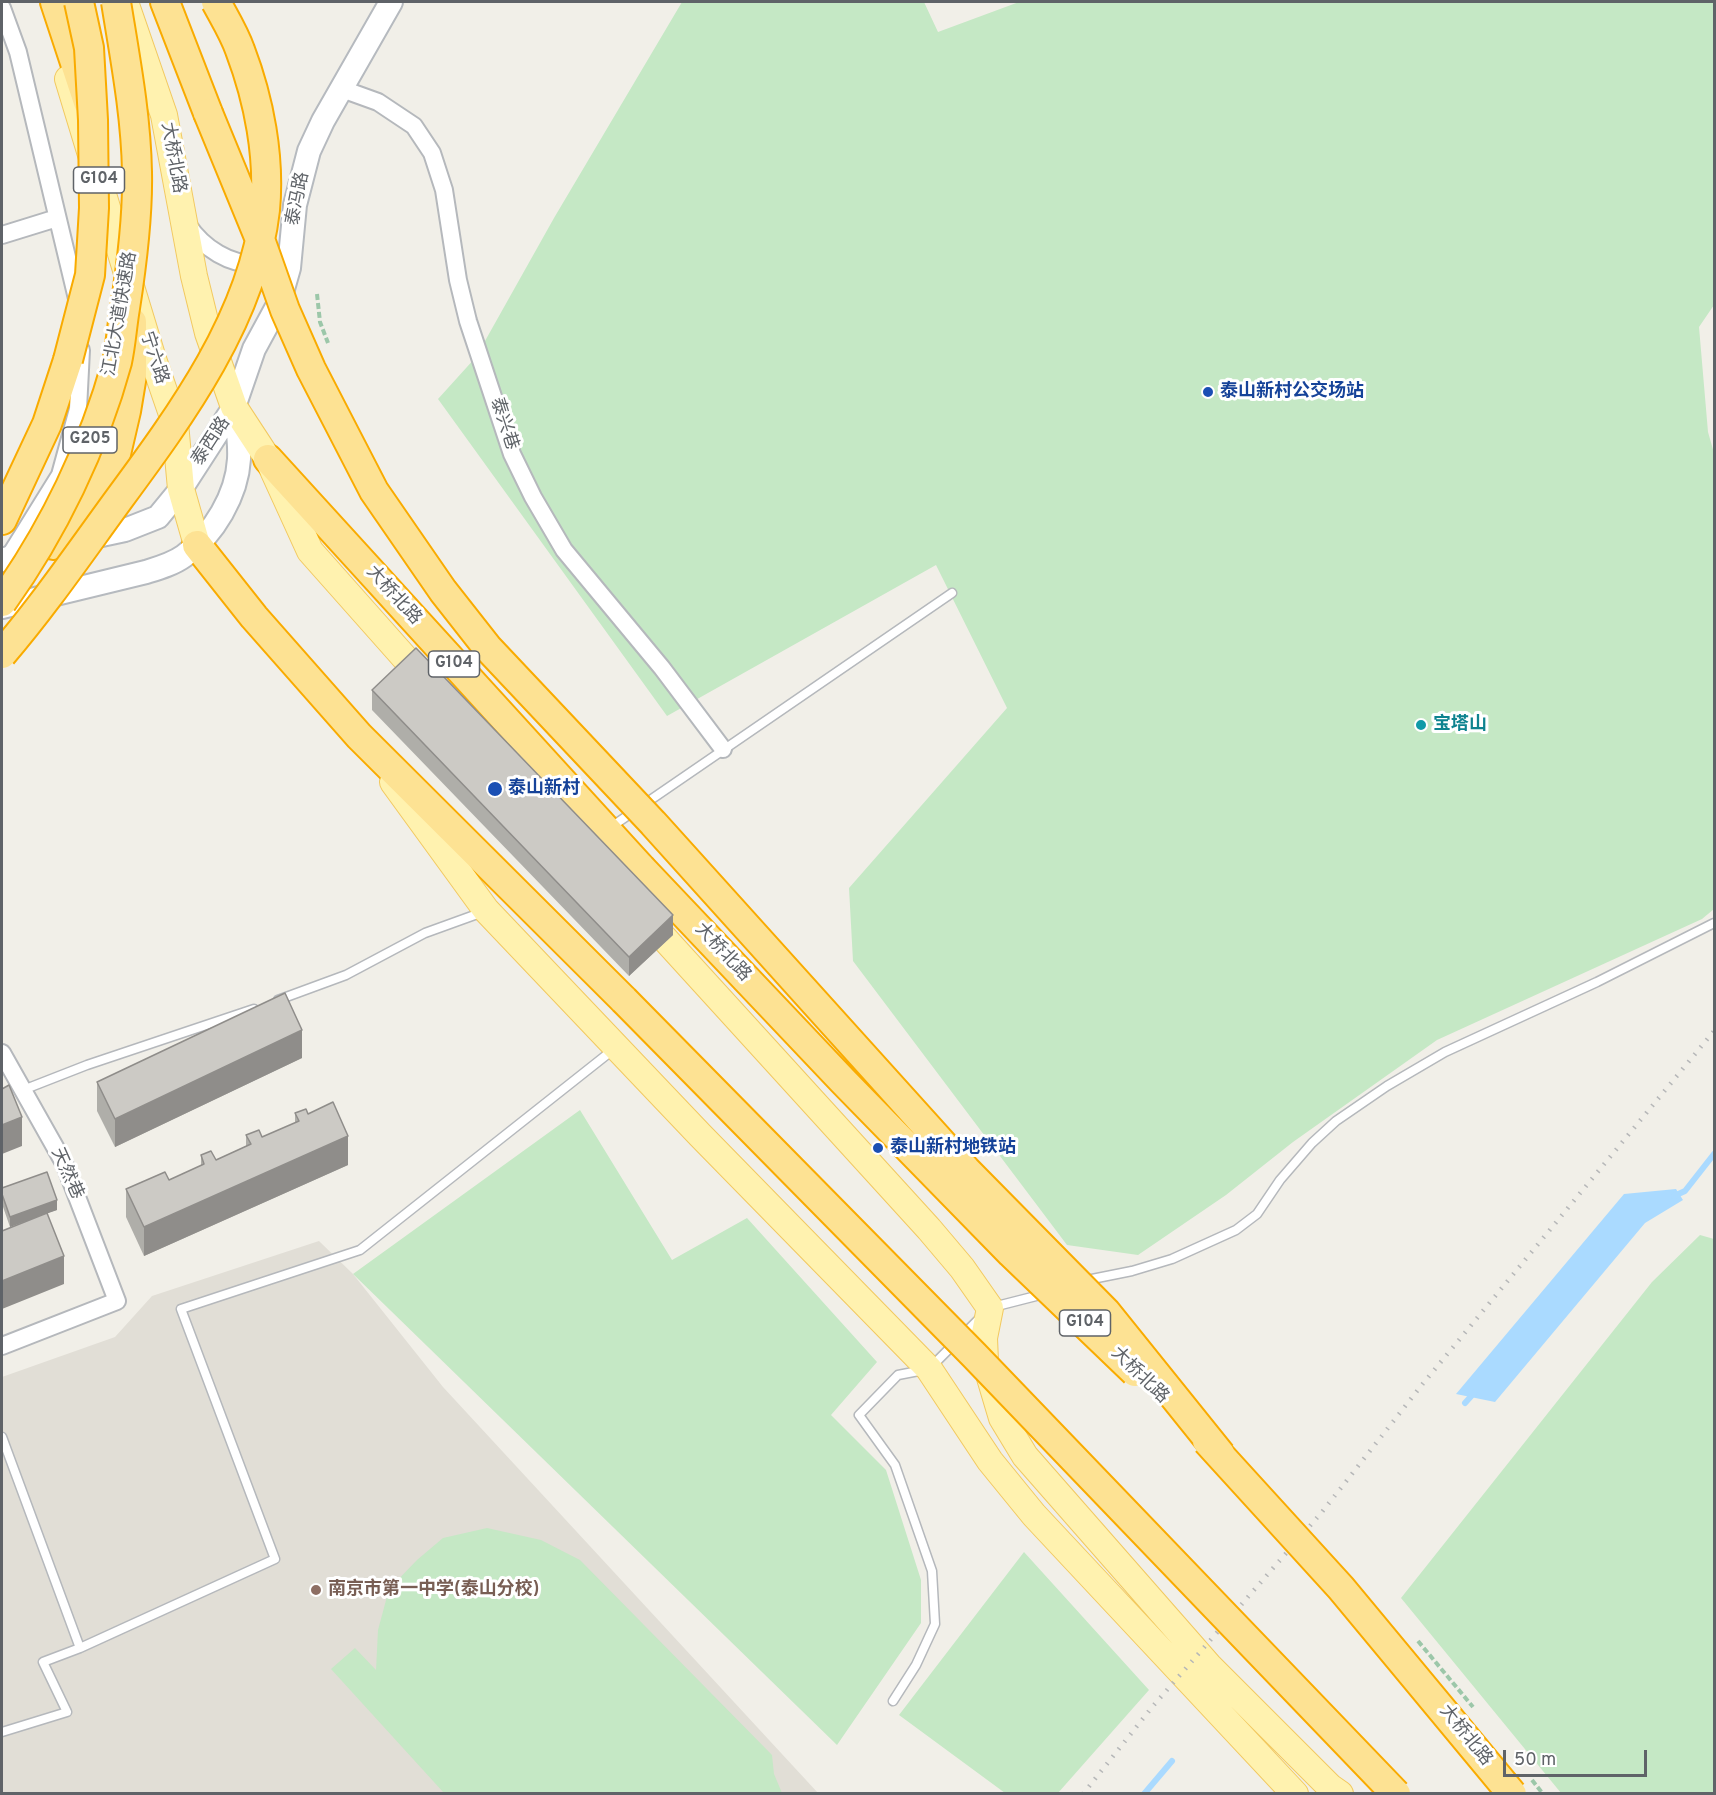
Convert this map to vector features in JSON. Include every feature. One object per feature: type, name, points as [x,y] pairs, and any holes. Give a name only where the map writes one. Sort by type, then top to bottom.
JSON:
[{"type":"highway","points":[[55,2],[93,120]]},
{"type":"highway","name":"江北大道快速路","points":[[2,520],[46,424],[68,360],[90,275],[94,208],[93,120],[89,48],[79,2]]},
{"type":"highway","name":"江北大道快速路","points":[[2,602],[28,565],[69,486],[95,429],[117,360],[132,261],[137,172],[129,81],[116,2]]},
{"type":"highway","points":[[165,2],[285,310],[311,369],[374,491],[443,591],[487,647],[653,824],[966,1170],[1106,1312],[1221,1455]]},
{"type":"highway","points":[[2,654],[32,620],[159,445],[222,341],[247,285],[256,257],[265,210],[263,144],[258,114],[240,49],[216,2]]},
{"type":"highway","points":[[53,544],[95,488],[116,454],[132,375],[133,293]]},
{"type":"highway","name":"大桥北路","points":[[268,459],[606,831],[843,1081],[1003,1245],[1221,1455],[1341,1588],[1512,1794]]},
{"type":"highway","name":"G104","points":[[197,545],[254,617],[359,736],[624,1000],[974,1355],[1396,1794]]},
{"type":"main road","name":"宁六路","points":[[44,2],[153,359],[176,423],[182,489],[197,545]]},
{"type":"main road","name":"大桥北路","points":[[125,2],[164,115],[194,276],[208,333],[234,407],[268,459]]},
{"type":"main road","name":"泰冯路","points":[[234,407],[254,349],[279,303],[289,268],[295,205],[309,151],[391,2]]},
{"type":"main road","name":"泰西路","points":[[5,559],[53,544],[125,530],[158,517],[182,489],[234,407]]},
{"type":"main road","name":"泰西路","points":[[2,607],[166,566],[183,557],[197,545],[231,497],[238,473],[239,449],[234,407]]},
{"type":"main road","points":[[268,459],[310,551],[445,702]]},
{"type":"main road","points":[[359,736],[486,910],[699,1135],[929,1369],[990,1461],[1034,1515],[1295,1794]]},
{"type":"main road","points":[[623,893],[962,1268],[990,1308],[984,1338],[986,1361],[1002,1418],[1025,1456],[1210,1667],[1330,1787],[1341,1794]]},
{"type":"street","points":[[2,8],[18,52],[82,321],[78,409],[60,475],[5,559]]},
{"type":"street","name":"泰兴巷","points":[[342,89],[378,102],[414,126],[432,153],[444,190],[458,280],[468,321],[512,454],[533,497],[564,550],[662,668],[723,749]]},
{"type":"street","points":[[2,235],[57,218]]},
{"type":"street","points":[[183,218],[195,236],[217,254],[247,265],[262,264],[276,259],[292,238]]},
{"type":"street","name":"天然巷","points":[[2,1053],[64,1163],[117,1301],[2,1346]]},
{"type":"lane","points":[[606,831],[952,593]]},
{"type":"lane","points":[[273,1002],[346,975],[425,933],[486,910]]},
{"type":"lane","points":[[893,1701],[916,1665],[935,1624],[932,1571],[895,1465],[859,1415],[898,1375],[929,1369],[990,1308],[1064,1289],[1085,1279],[1132,1271],[1172,1259],[1236,1230],[1257,1215],[1280,1180],[1312,1143],[1336,1121],[1387,1086],[1445,1052],[1597,982],[1714,923]]},
{"type":"lane","points":[[23,1090],[87,1065],[262,1006]]},
{"type":"lane","points":[[2,1732],[67,1712],[43,1662],[80,1648],[275,1559],[181,1310],[360,1250],[616,1047]]},
{"type":"lane","points":[[2,1437],[80,1648]]},
{"type":"shaded area","name":"南京市第一中学(泰山分校)","points":[[319,1241],[353,1274],[443,1387],[818,1793],[2,1793],[2,1377],[115,1337],[152,1296]]},
{"type":"green space","points":[[682,2],[924,2],[938,32],[1019,2],[1714,2],[1714,305],[1699,327],[1708,432],[1714,453],[1714,909],[1702,919],[1437,1040],[1293,1142],[1226,1195],[1138,1255],[1067,1245],[853,961],[849,888],[1007,708],[936,565],[667,716],[438,399],[476,357],[554,218]]},
{"type":"green space","points":[[580,1110],[672,1260],[747,1218],[877,1362],[831,1415],[886,1470],[921,1580],[921,1623],[837,1745],[353,1274]]},
{"type":"green space","points":[[1700,1235],[1714,1239],[1714,1793],[1561,1793],[1401,1598],[1652,1282]]},
{"type":"green space","points":[[487,1528],[541,1540],[580,1560],[772,1755],[774,1774],[782,1793],[444,1793],[331,1669],[355,1648],[376,1670],[378,1630],[389,1589],[417,1560],[443,1538]]},
{"type":"green space","points":[[1024,1552],[1149,1690],[1058,1793],[1005,1793],[899,1715]]},
{"type":"water","points":[[1676,1189],[1683,1200],[1645,1223],[1495,1402],[1456,1394],[1624,1194]]},
{"type":"building","points":[[416,648],[673,915],[629,957],[372,690]]},
{"type":"building","points":[[285,993],[302,1030],[115,1119],[97,1082]]},
{"type":"building","points":[[9,1085],[22,1117],[2,1125],[2,1089]]},
{"type":"building","points":[[333,1102],[348,1136],[144,1227],[126,1189],[165,1172],[169,1180],[204,1164],[201,1155],[211,1151],[216,1160],[251,1144],[246,1135],[259,1130],[262,1137],[299,1121],[295,1113],[306,1109],[308,1114]]},
{"type":"building","points":[[47,1172],[57,1200],[10,1217],[2,1188]]},
{"type":"building","points":[[47,1213],[64,1256],[2,1281],[2,1231]]},
{"type":"waterway","points":[[1674,1196],[1685,1191],[1714,1154]]},
{"type":"waterway","points":[[1465,1403],[1474,1393]]},
{"type":"waterway","points":[[1144,1794],[1172,1761]]},
{"type":"railway","points":[[1083,1794],[1153,1706],[1322,1512],[1421,1386],[1714,1031]]},
{"type":"place","name":"泰山新村公交场站","points":[[1208,392]]},
{"type":"place","name":"宝塔山","points":[[1421,725]]},
{"type":"place","name":"泰山新村","points":[[495,789]]},
{"type":"place","name":"泰山新村地铁站","points":[[878,1148]]},
{"type":"place","name":"南京市第一中学(泰山分校)","points":[[316,1590]]}]
